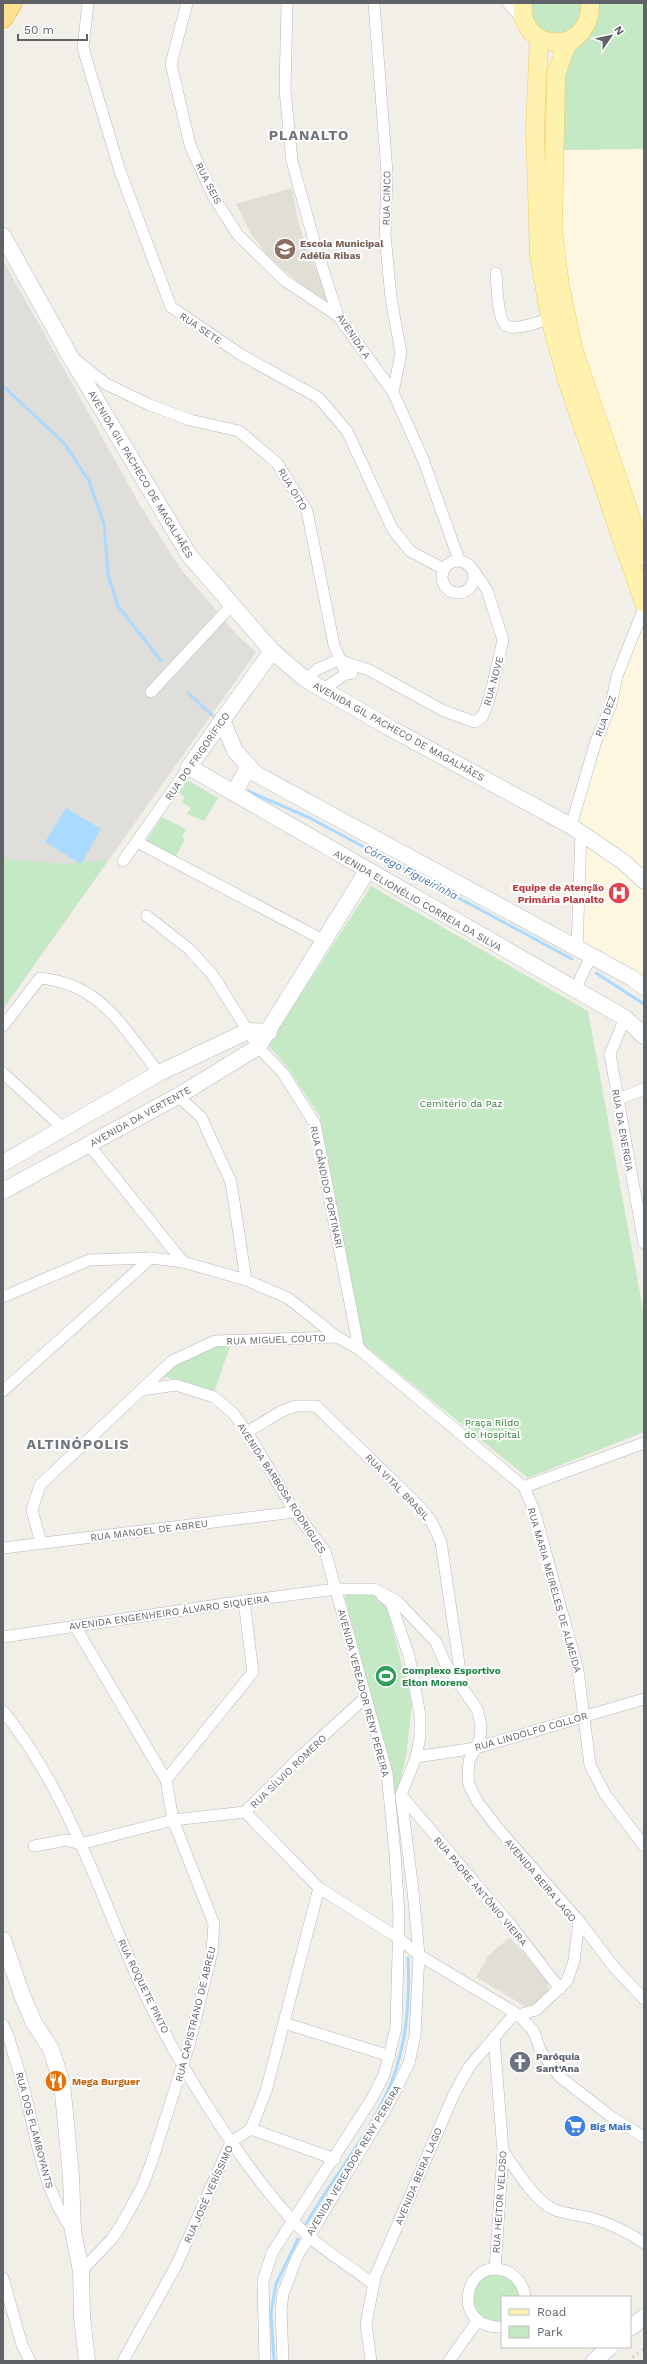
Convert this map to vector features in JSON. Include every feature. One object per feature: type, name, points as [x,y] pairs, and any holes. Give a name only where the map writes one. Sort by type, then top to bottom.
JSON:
[{"type":"highway","points":[[3,18],[12,3]]},
{"type":"main road","points":[[523,3],[525,22],[531,31],[539,38],[554,43],[564,42],[580,33]]},
{"type":"main road","points":[[590,3],[590,13],[587,24],[566,46],[556,75],[553,232],[560,284],[573,348],[644,556]]},
{"type":"main road","points":[[539,38],[535,128],[539,254],[550,319],[568,383],[644,603]]},
{"type":"street","name":"RUA SETE","points":[[88,3],[83,48],[120,171],[170,307],[240,354],[319,398],[347,431],[392,528],[410,551],[444,569]]},
{"type":"street","name":"RUA SEIS","points":[[187,3],[171,64],[190,144],[213,196],[238,235],[284,280],[338,316]]},
{"type":"street","name":"AVENIDA A","points":[[287,3],[285,90],[292,161],[314,241],[338,316],[393,392],[423,459],[459,560]]},
{"type":"street","name":"RUA CINCO","points":[[374,3],[387,173],[385,235],[391,298],[401,353],[393,392]]},
{"type":"street","points":[[508,3],[525,22]]},
{"type":"street","name":"AVENIDA GIL PACHECO DE MAGALHÃES","points":[[3,236],[70,356],[189,555],[231,606],[272,651],[305,679],[392,730],[576,830],[625,864],[644,881]]},
{"type":"street","points":[[496,272],[501,320],[507,326],[516,327],[550,319]]},
{"type":"street","name":"RUA OITO","points":[[70,356],[106,384],[150,405],[190,420],[239,431],[277,463],[307,510],[338,660],[346,674]]},
{"type":"street","points":[[459,560],[468,564],[474,571],[474,582],[467,591],[457,593],[447,589],[444,584],[442,574],[450,562],[459,560]]},
{"type":"street","name":"RUA NOVE","points":[[338,660],[369,670],[444,711],[476,722],[483,716],[490,696],[504,640],[487,590],[474,571]]},
{"type":"street","points":[[151,692],[231,606]]},
{"type":"street","name":"RUA DEZ","points":[[576,830],[596,741],[611,705],[617,676],[644,608]]},
{"type":"street","name":"RUA DO FRIGORÍFICO","points":[[123,861],[272,651]]},
{"type":"street","points":[[305,679],[318,669],[338,660]]},
{"type":"street","points":[[323,689],[346,674],[369,670]]},
{"type":"street","points":[[222,720],[235,751],[256,774],[632,978],[644,988]]},
{"type":"street","points":[[234,793],[249,766]]},
{"type":"street","name":"AVENIDA ELIONÉLIO CORREIA DA SILVA","points":[[189,767],[367,871],[625,1018],[644,1036]]},
{"type":"street","points":[[575,990],[584,953],[576,830]]},
{"type":"street","points":[[137,842],[325,940]]},
{"type":"street","name":"AVENIDA DA VERTENTE","points":[[3,1191],[178,1096],[258,1047],[269,1032],[367,871]]},
{"type":"street","name":"RUA CÂNDIDO PORTINARI","points":[[147,916],[189,949],[212,974],[258,1047],[282,1073],[315,1124],[360,1349]]},
{"type":"street","points":[[3,1026],[40,978],[54,979],[80,987],[103,1004],[159,1073]]},
{"type":"street","name":"RUA DA ENERGIA","points":[[625,1018],[610,1054],[644,1243]]},
{"type":"street","points":[[3,1163],[159,1073],[248,1031],[269,1032]]},
{"type":"street","points":[[3,1073],[64,1128]]},
{"type":"street","points":[[618,1099],[644,1089]]},
{"type":"street","points":[[178,1096],[201,1117],[231,1182],[246,1280]]},
{"type":"street","points":[[89,1145],[183,1262]]},
{"type":"street","points":[[3,1391],[151,1258]]},
{"type":"street","name":"RUA MARIA MEIRELES DE ALMEIDA","points":[[3,1297],[89,1260],[151,1258],[183,1262],[246,1280],[288,1298],[337,1337],[360,1349],[524,1487],[534,1510],[578,1670],[587,1754],[596,1778],[644,1846]]},
{"type":"street","name":"RUA MIGUEL COUTO","points":[[41,1543],[32,1510],[40,1485],[172,1361],[215,1341],[337,1337]]},
{"type":"street","name":"AVENIDA BARBOSA RODRIGUES","points":[[142,1390],[176,1386],[214,1396],[233,1414],[247,1432],[295,1512],[325,1551],[336,1589]]},
{"type":"street","name":"RUA VITAL BRASIL","points":[[247,1432],[282,1411],[296,1406],[316,1406],[419,1506],[431,1521],[441,1542],[462,1685]]},
{"type":"street","points":[[524,1487],[644,1443]]},
{"type":"street","name":"RUA MANOEL DE ABREU","points":[[3,1548],[295,1512]]},
{"type":"street","name":"AVENIDA BEIRA LAGO","points":[[336,1589],[374,1589],[397,1601],[436,1642],[445,1663],[462,1685],[480,1716],[482,1726],[476,1748],[469,1761],[468,1776],[469,1785],[477,1801],[496,1826],[579,1921],[572,1973],[560,1989],[536,2010],[519,2015],[510,2020],[469,2067],[454,2094],[409,2195],[373,2284],[366,2324],[371,2361]]},
{"type":"street","name":"AVENIDA ENGENHEIRO ÁLVARO SIQUEIRA","points":[[3,1637],[244,1601],[336,1589]]},
{"type":"street","name":"AVENIDA VEREADOR RENY PEREIRA","points":[[265,2361],[263,2281],[272,2253],[292,2220],[335,2158],[371,2100],[384,2075],[396,2028],[398,1937],[400,1916],[387,1773],[336,1589]]},
{"type":"street","name":"AVENIDA VEREADOR RENY PEREIRA","points":[[283,2361],[281,2310],[284,2294],[297,2257],[308,2235],[388,2104],[409,2063],[415,2035],[419,1955],[401,1795],[416,1757],[420,1738],[420,1714],[409,1656],[390,1603],[374,1589]]},
{"type":"street","points":[[76,1626],[166,1780],[252,1672],[244,1601]]},
{"type":"street","name":"RUA SÍLVIO ROMERO","points":[[34,1846],[67,1840],[80,1844],[173,1820],[245,1812],[302,1756],[365,1698]]},
{"type":"street","name":"RUA LINDOLFO COLLOR","points":[[416,1757],[476,1748],[584,1715],[644,1699]]},
{"type":"street","name":"RUA ROQUETE PINTO","points":[[3,1711],[24,1737],[57,1792],[138,1978],[184,2065],[232,2142],[292,2220],[308,2235],[373,2284]]},
{"type":"street","name":"RUA CAPISTRANO DE ABREU","points":[[81,2271],[111,2240],[142,2187],[184,2065],[212,1952],[214,1924],[173,1820],[166,1780]]},
{"type":"street","name":"RUA PADRE ANTÔNIO VIEIRA","points":[[401,1795],[510,1924],[560,1989]]},
{"type":"street","points":[[245,1812],[319,1888],[398,1937],[419,1955],[519,2015],[534,2032],[541,2052],[560,2077],[613,2118],[644,2137]]},
{"type":"street","points":[[319,1888],[266,2091],[250,2129],[335,2158]]},
{"type":"street","points":[[579,1921],[613,1966],[644,1999]]},
{"type":"street","points":[[3,1940],[22,1995],[34,2023],[50,2049],[62,2083],[71,2176],[73,2231],[81,2271],[82,2317],[87,2361]]},
{"type":"street","points":[[284,2023],[390,2056]]},
{"type":"street","name":"RUA DOS FLAMBOYANTS","points":[[3,2025],[25,2085],[49,2186],[58,2210],[73,2231]]},
{"type":"street","name":"RUA HEITOR VELOSO","points":[[494,2038],[503,2151],[495,2269]]},
{"type":"street","name":"RUA JOSÉ VERÍSSIMO","points":[[123,2361],[177,2264],[232,2142],[250,2129]]},
{"type":"street","points":[[503,2151],[537,2197],[548,2206],[614,2226],[644,2242]]},
{"type":"street","points":[[501,2326],[493,2327],[478,2320],[468,2306],[469,2289],[479,2275],[495,2269],[511,2274],[518,2279],[525,2296]]},
{"type":"street","points":[[3,2278],[16,2326],[30,2361]]},
{"type":"street","points":[[449,2361],[478,2320]]},
{"type":"street","points":[[594,2361],[609,2348]]},
{"type":"shaded area","points":[[644,149],[644,540],[598,409],[568,298],[561,239],[558,150]]},
{"type":"shaded area","name":"Escola Municipal Adélia Ribas","points":[[292,188],[296,213],[304,241],[315,267],[336,307],[316,298],[268,256],[251,234],[236,204]]},
{"type":"shaded area","points":[[3,260],[140,505],[180,568],[237,635],[256,652],[3,1009]]},
{"type":"shaded area","points":[[644,609],[644,987],[578,949],[581,834],[571,826]]},
{"type":"shaded area","points":[[510,1937],[548,1982],[548,1995],[528,2008],[476,1977],[489,1955]]},
{"type":"green space","points":[[529,3],[585,3],[585,13],[570,34],[544,33],[532,20]]},
{"type":"green space","points":[[596,3],[644,3],[644,149],[558,150],[560,69]]},
{"type":"green space","points":[[187,780],[218,798],[204,821],[187,814],[191,808],[182,802],[185,797],[178,792]]},
{"type":"green space","points":[[162,817],[186,829],[182,836],[185,839],[175,858],[145,843]]},
{"type":"green space","points":[[3,859],[67,864],[108,860],[3,1009]]},
{"type":"green space","name":"Cemitério da Paz","points":[[371,886],[588,1011],[644,1315],[644,1432],[528,1478],[364,1345],[320,1117],[288,1068],[268,1045]]},
{"type":"green space","points":[[231,1343],[214,1392],[166,1377],[155,1383],[174,1363],[215,1346]]},
{"type":"green space","name":"Complexo Esportivo Elton Moreno","points":[[357,1592],[375,1595],[386,1604],[412,1703],[406,1757],[396,1798],[391,1771],[345,1598],[346,1594]]},
{"type":"green space","points":[[488,2272],[514,2278],[523,2296],[501,2296],[501,2325],[476,2317],[469,2291]]},
{"type":"water","points":[[66,808],[101,829],[81,864],[45,842]]},
{"type":"waterway","name":"Córrego Figueirinha","points":[[3,386],[64,443],[89,481],[104,524],[108,574],[118,606],[161,661]]},
{"type":"waterway","name":"Córrego Figueirinha","points":[[188,693],[213,716]]},
{"type":"waterway","name":"Córrego Figueirinha","points":[[248,791],[310,818],[572,959]]},
{"type":"waterway","name":"Córrego Figueirinha","points":[[596,973],[644,1004]]},
{"type":"waterway","points":[[306,2224],[364,2135],[385,2097],[393,2078],[402,2049],[408,2004],[408,1958]]},
{"type":"waterway","points":[[274,2361],[271,2312],[276,2284],[298,2239]]},
{"type":"railway","points":[[628,2361],[644,2349]]},
{"type":"place","name":"Escola Municipal Adélia Ribas","points":[[285,249]]},
{"type":"place","name":"Equipe de Atenção Primária Planalto","points":[[619,893]]},
{"type":"place","name":"Complexo Esportivo Elton Moreno","points":[[386,1676]]},
{"type":"place","name":"Paróquia Sant’Ana","points":[[520,2062]]},
{"type":"place","name":"Mega Burguer","points":[[56,2081]]},
{"type":"place","name":"Big Mais","points":[[575,2126]]},
{"type":"district","name":"PLANALTO","points":[[309,135]]},
{"type":"district","name":"ALTINÓPOLIS","points":[[78,1444]]},
{"type":"park label","name":"Praça Rildo do Hospital","points":[[492,1428]]}]
